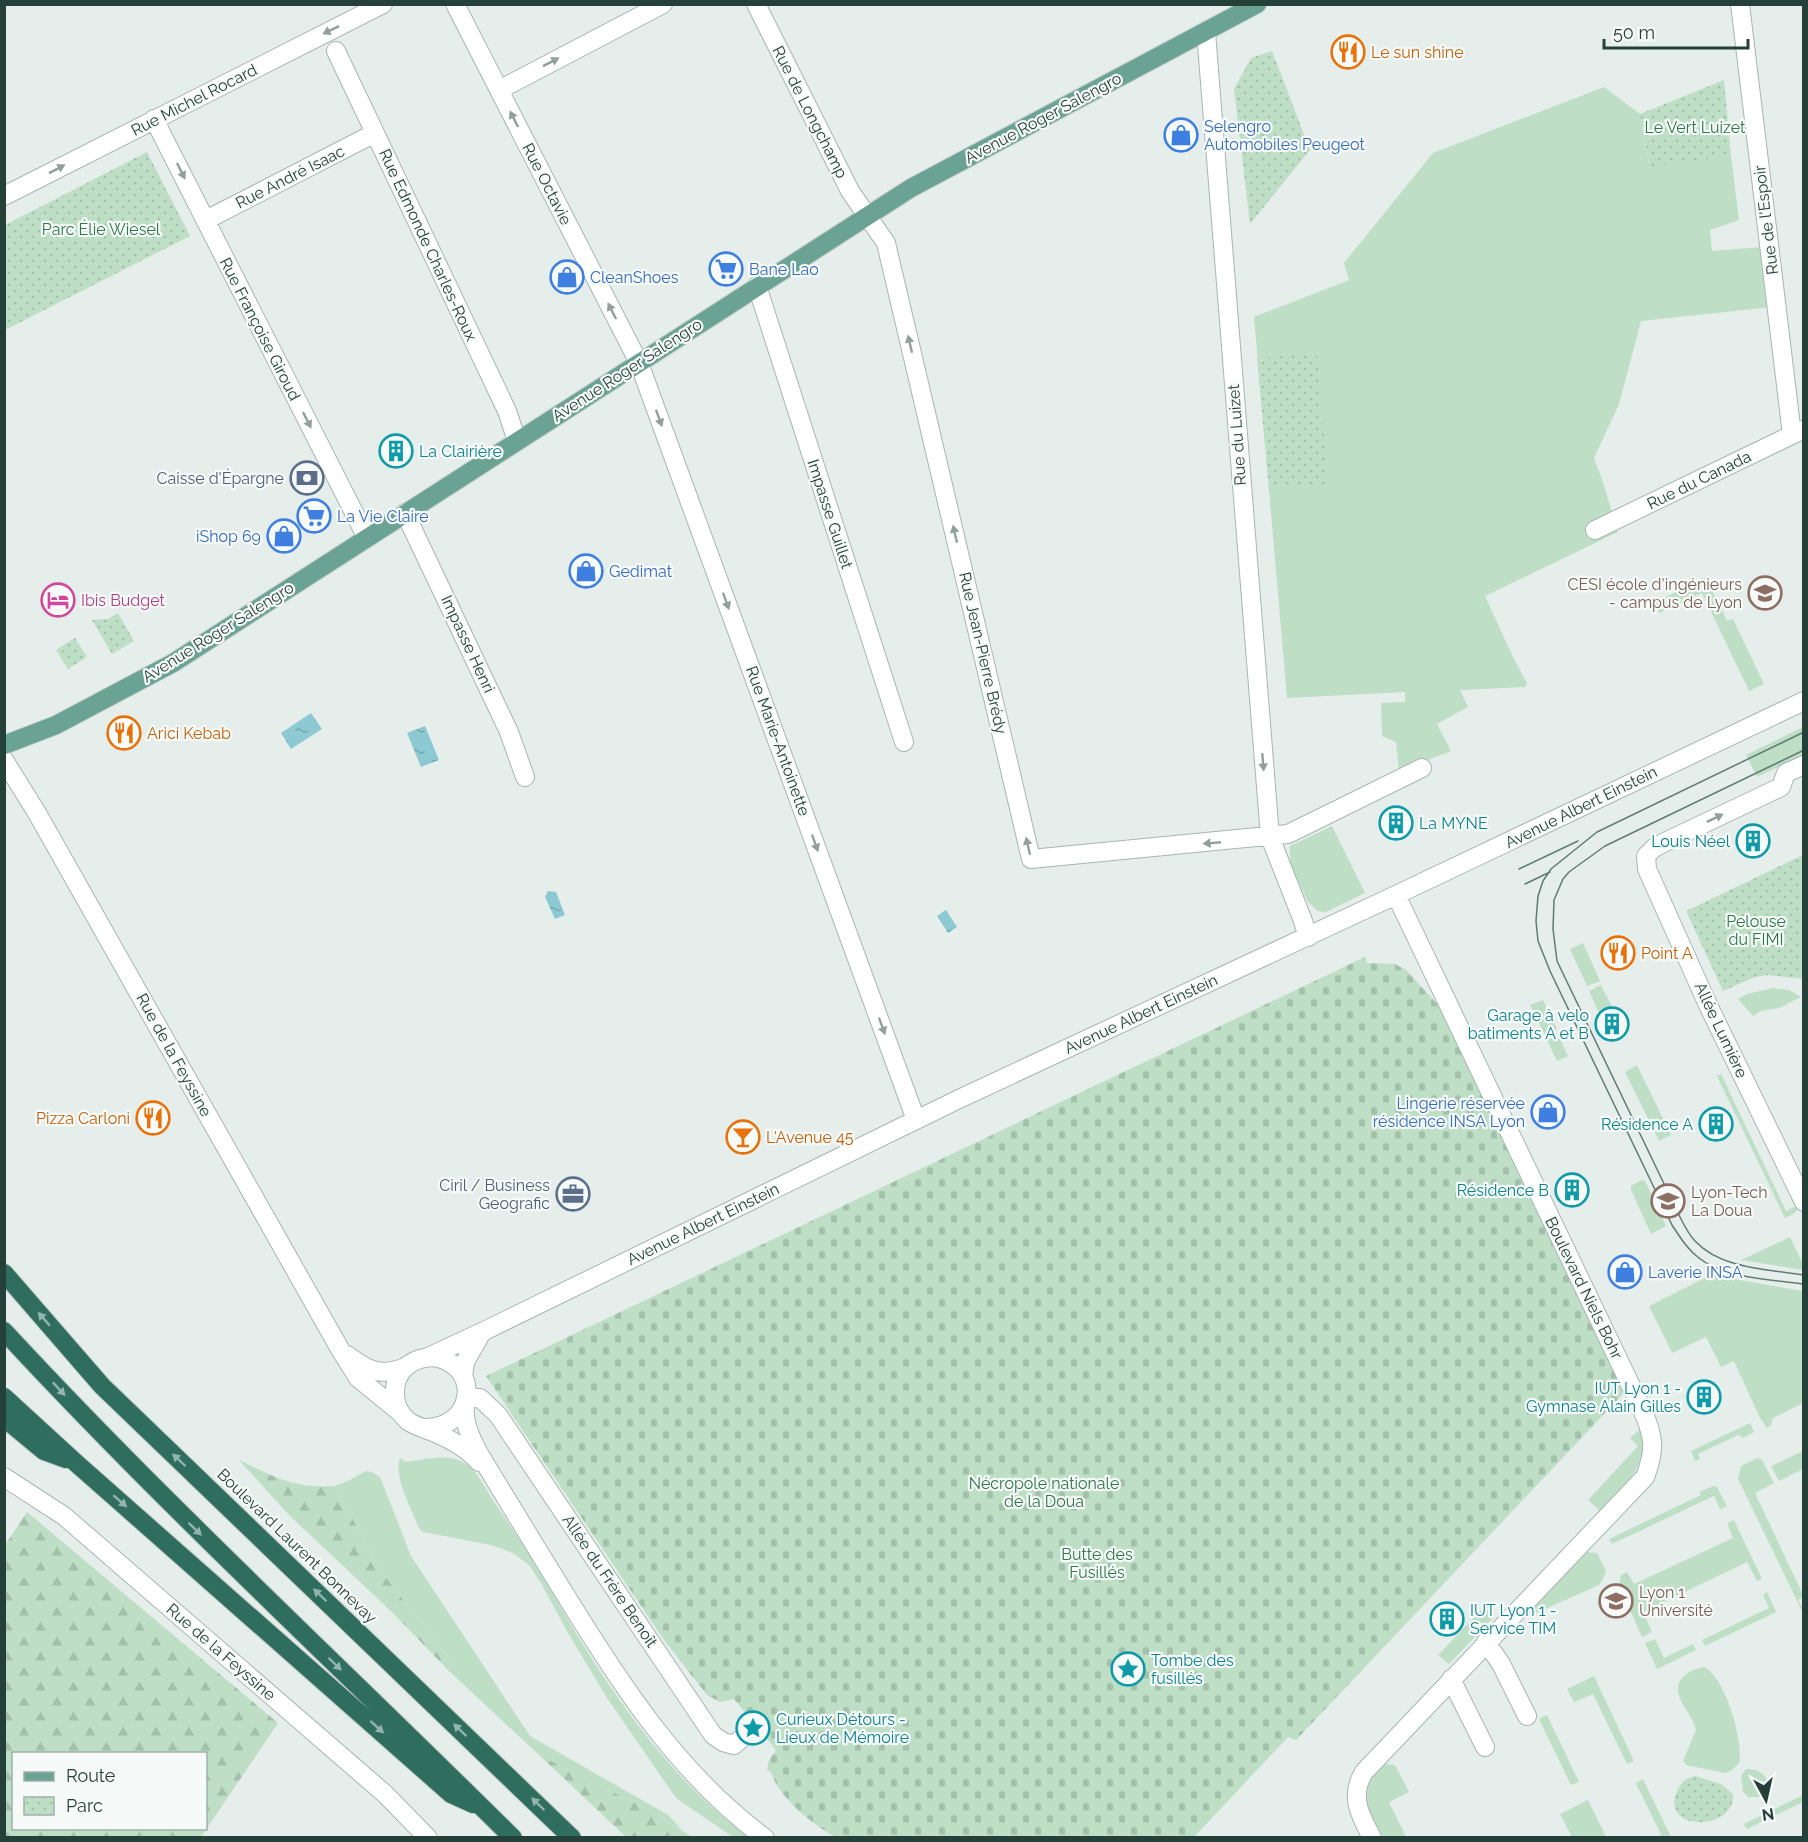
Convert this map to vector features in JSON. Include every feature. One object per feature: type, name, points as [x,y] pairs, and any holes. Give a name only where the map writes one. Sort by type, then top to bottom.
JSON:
[{"type":"highway","name":"Boulevard Laurent Bonnevay","points":[[4,1273],[102,1386],[572,1838]]},
{"type":"highway","points":[[4,1331],[177,1511],[513,1838]]},
{"type":"highway","points":[[4,1397],[451,1794],[484,1809]]},
{"type":"highway","points":[[4,1418],[44,1451],[76,1463]]},
{"type":"main road","name":"Avenue Roger Salengro","points":[[4,745],[56,725],[173,663],[911,188],[1257,4]]},
{"type":"street","name":"Rue Michel Rocard","points":[[4,196],[383,4]]},
{"type":"street","name":"Rue Octavie","points":[[455,4],[639,363]]},
{"type":"street","points":[[499,90],[663,4]]},
{"type":"street","name":"Rue de Longchamp","points":[[756,4],[850,190],[867,217]]},
{"type":"street","name":"Rue de l'Espoir","points":[[1740,4],[1798,432]]},
{"type":"street","name":"Rue du Luizet","points":[[1206,32],[1270,837],[1304,921],[1308,937]]},
{"type":"street","name":"Rue Edmonde Charles-Roux","points":[[336,51],[507,411],[517,441]]},
{"type":"street","name":"Rue Françoise Giroud","points":[[154,119],[367,538]]},
{"type":"street","name":"Rue André Isaac","points":[[206,220],[375,133]]},
{"type":"street","name":"Rue Jean-Pierre Brédy","points":[[867,217],[886,243],[1031,859],[1270,837]]},
{"type":"street","name":"Impasse Guillet","points":[[757,286],[904,742]]},
{"type":"street","name":"Rue Marie-Antoinette","points":[[639,363],[916,1120]]},
{"type":"street","name":"Rue du Canada","points":[[1595,530],[1798,432]]},
{"type":"street","name":"Impasse Henri","points":[[405,513],[509,732],[525,777]]},
{"type":"street","name":"Avenue Albert Einstein","points":[[426,1358],[916,1120],[1396,896],[1803,701]]},
{"type":"street","name":"Rue de la Feyssine","points":[[4,760],[37,813],[341,1351],[358,1378],[401,1413]]},
{"type":"street","name":"Allée Lumière","points":[[1803,765],[1786,773],[1781,787],[1665,842],[1646,856],[1647,869],[1708,1005],[1803,1202]]},
{"type":"street","points":[[1270,837],[1288,834],[1422,768]]},
{"type":"street","name":"Boulevard Niels Bohr","points":[[1372,1838],[1357,1807],[1356,1789],[1364,1772],[1645,1477],[1651,1461],[1653,1439],[1637,1399],[1396,896]]},
{"type":"street","points":[[482,1332],[465,1362],[463,1377],[466,1401],[464,1416],[477,1450],[608,1665],[648,1720],[679,1759],[708,1789],[765,1838]]},
{"type":"street","name":"Rue de la Feyssine","points":[[341,1351],[360,1365],[374,1371],[390,1373],[406,1367]]},
{"type":"street","points":[[463,1377],[447,1361],[436,1358],[414,1361],[406,1367],[396,1385],[395,1397],[401,1413],[410,1422],[461,1446],[476,1458],[496,1481]]},
{"type":"street","name":"Allée du Frère Benoît","points":[[466,1401],[480,1398],[498,1415],[712,1734],[723,1742],[734,1745],[757,1725]]},
{"type":"street","points":[[425,1428],[437,1428],[449,1424],[459,1416],[466,1401]]},
{"type":"street","name":"Rue de la Feyssine","points":[[4,1477],[64,1516],[385,1794],[428,1838]]},
{"type":"street","points":[[1486,1642],[1502,1664],[1527,1716]]},
{"type":"street","points":[[1451,1679],[1485,1747]]},
{"type":"green space","points":[[1272,51],[1310,150],[1250,224],[1234,89],[1251,58]]},
{"type":"green space","name":"Le Vert Luizet","points":[[1724,80],[1731,156],[1650,167],[1640,114]]},
{"type":"green space","points":[[1604,87],[1640,114],[1649,163],[1731,156],[1739,220],[1710,230],[1712,251],[1762,247],[1772,307],[1641,321],[1619,404],[1594,458],[1618,532],[1485,596],[1527,683],[1525,687],[1460,690],[1468,707],[1437,724],[1451,751],[1399,771],[1396,742],[1382,736],[1381,703],[1405,702],[1405,692],[1287,698],[1254,317],[1349,280],[1344,263],[1433,153]]},
{"type":"green space","name":"Parc Élie Wiesel","points":[[147,152],[190,236],[5,330],[5,225]]},
{"type":"green space","points":[[1317,353],[1328,484],[1269,489],[1257,358]]},
{"type":"green space","points":[[1706,577],[1727,621],[1733,619],[1764,684],[1749,691],[1702,593],[1659,613],[1654,603]]},
{"type":"green space","points":[[118,613],[134,641],[112,654],[92,620],[108,619]]},
{"type":"green space","points":[[75,638],[87,657],[68,669],[56,650]]},
{"type":"green space","points":[[1803,727],[1803,755],[1757,777],[1746,755]]},
{"type":"green space","points":[[1332,826],[1365,893],[1326,912],[1318,911],[1308,902],[1290,864],[1290,846]]},
{"type":"green space","name":"Pelouse du FIMI","points":[[1803,855],[1803,979],[1768,975],[1755,977],[1723,991],[1686,911]]},
{"type":"green space","points":[[1583,943],[1600,981],[1587,986],[1570,949]]},
{"type":"green space","name":"Nécropole nationale de la Doua","points":[[1365,957],[1367,963],[1395,964],[1406,970],[1441,1008],[1624,1393],[1296,1740],[1288,1737],[1194,1837],[838,1838],[829,1833],[798,1810],[781,1791],[771,1772],[767,1770],[769,1760],[776,1750],[734,1699],[720,1702],[707,1695],[664,1640],[486,1376]]},
{"type":"green space","points":[[1601,985],[1613,1009],[1600,1015],[1589,991]]},
{"type":"green space","points":[[1773,988],[1789,990],[1801,997],[1779,1008],[1761,1011],[1753,1016],[1738,999],[1747,994]]},
{"type":"green space","points":[[1543,1000],[1557,1029],[1545,1035],[1530,1005]]},
{"type":"green space","points":[[1558,1035],[1568,1056],[1557,1061],[1547,1040]]},
{"type":"green space","points":[[1637,1065],[1671,1135],[1659,1141],[1625,1072]]},
{"type":"green space","points":[[1721,1074],[1786,1211],[1798,1205],[1792,1215],[1785,1218],[1717,1076]]},
{"type":"green space","points":[[1642,1180],[1645,1181],[1666,1226],[1651,1234],[1631,1190],[1631,1186]]},
{"type":"green space","points":[[1790,1237],[1803,1264],[1803,1270],[1741,1260]]},
{"type":"green space","points":[[1715,1273],[1734,1279],[1803,1291],[1803,1403],[1773,1418],[1771,1425],[1767,1428],[1760,1418],[1734,1361],[1721,1367],[1706,1337],[1672,1353],[1649,1306]]},
{"type":"green space","points":[[1750,1423],[1754,1432],[1743,1438],[1738,1435],[1698,1454],[1700,1459],[1695,1461],[1691,1451]]},
{"type":"green space","points":[[1641,1428],[1644,1441],[1639,1464],[1626,1484],[1600,1511],[1588,1500],[1638,1446],[1630,1438]]},
{"type":"green space","points":[[1803,1451],[1803,1469],[1779,1481],[1771,1466]]},
{"type":"green space","points":[[400,1458],[406,1462],[431,1458],[457,1459],[471,1468],[528,1553],[620,1701],[692,1788],[748,1837],[733,1837],[676,1798],[607,1698],[529,1565],[513,1553],[491,1545],[423,1532],[419,1528],[401,1483]]},
{"type":"green space","points":[[1757,1458],[1762,1460],[1774,1483],[1755,1493],[1803,1595],[1798,1600],[1803,1613],[1738,1479],[1741,1466]]},
{"type":"green space","points":[[239,1460],[296,1484],[335,1486],[380,1570],[454,1665],[447,1669],[393,1613],[289,1515]]},
{"type":"green space","points":[[366,1471],[380,1477],[411,1556],[530,1736],[668,1815],[682,1830],[653,1812],[539,1755],[447,1669],[454,1665],[380,1570],[335,1486]]},
{"type":"green space","points":[[1713,1486],[1717,1487],[1727,1506],[1720,1509],[1714,1496],[1612,1544],[1609,1539],[1701,1495],[1699,1492]]},
{"type":"green space","points":[[27,1512],[278,1723],[207,1828],[207,1752],[12,1752],[12,1830],[206,1830],[201,1837],[5,1837],[5,1545]]},
{"type":"green space","points":[[1734,1520],[1762,1579],[1757,1581],[1747,1562],[1643,1612],[1652,1632],[1642,1637],[1619,1585],[1621,1575],[1627,1572],[1634,1584],[1733,1538],[1727,1523]]},
{"type":"green space","points":[[1587,1552],[1597,1553],[1606,1571],[1599,1585],[1534,1614],[1530,1611]]},
{"type":"green space","points":[[1767,1592],[1776,1612],[1705,1646],[1702,1640],[1769,1608],[1763,1595]]},
{"type":"green space","points":[[1484,1607],[1494,1617],[1449,1664],[1438,1655]]},
{"type":"green space","points":[[1655,1639],[1664,1658],[1693,1644],[1696,1650],[1657,1669],[1645,1643]]},
{"type":"green space","points":[[1704,1667],[1712,1673],[1726,1696],[1739,1740],[1739,1763],[1731,1771],[1725,1773],[1686,1765],[1683,1761],[1696,1730],[1679,1696],[1679,1683],[1688,1673]]},
{"type":"green space","points":[[1594,1676],[1634,1761],[1627,1764],[1593,1694],[1574,1702],[1567,1689]]},
{"type":"green space","points":[[1547,1715],[1579,1782],[1571,1785],[1539,1719]]},
{"type":"green space","points":[[539,1755],[653,1812],[692,1837],[626,1837]]},
{"type":"green space","points":[[1383,1764],[1395,1765],[1409,1792],[1389,1802],[1406,1837],[1383,1837],[1365,1801],[1364,1793],[1370,1776]]},
{"type":"green space","points":[[1746,1769],[1758,1771],[1766,1778],[1767,1787],[1760,1797],[1748,1797],[1743,1792],[1741,1776]]},
{"type":"green space","points":[[1695,1776],[1721,1784],[1733,1794],[1731,1806],[1724,1815],[1701,1822],[1689,1821],[1680,1816],[1675,1807],[1676,1794],[1683,1782]]},
{"type":"green space","points":[[1643,1779],[1671,1837],[1662,1837],[1636,1783]]},
{"type":"green space","points":[[1803,1795],[1803,1802],[1747,1829],[1744,1824]]},
{"type":"green space","points":[[1588,1800],[1606,1837],[1572,1837],[1560,1814]]},
{"type":"water","points":[[311,713],[322,729],[291,749],[281,733]]},
{"type":"water","points":[[425,726],[439,760],[421,767],[407,733]]},
{"type":"water","points":[[548,891],[556,892],[565,915],[555,919],[545,897]]},
{"type":"water","points":[[946,910],[957,927],[948,933],[937,916]]},
{"type":"tram line","points":[[1804,732],[1597,832],[1551,869],[1543,881],[1538,896],[1536,921],[1538,941],[1550,971],[1672,1225],[1684,1243],[1699,1258],[1721,1270],[1749,1277],[1804,1284]]},
{"type":"tram line","points":[[1804,750],[1605,846],[1563,879],[1554,900],[1553,929],[1557,961],[1691,1236],[1706,1250],[1731,1262],[1760,1269],[1804,1275]]},
{"type":"tram line","points":[[1519,869],[1578,841]]},
{"type":"tram line","points":[[1525,884],[1550,872]]},
{"type":"place","name":"Le sun shine","points":[[1348,52]]},
{"type":"place","name":"Selengro Automobiles Peugeot","points":[[1181,135]]},
{"type":"place","name":"Bane Lao","points":[[726,269]]},
{"type":"place","name":"CleanShoes","points":[[567,277]]},
{"type":"place","name":"La Clairière","points":[[396,451]]},
{"type":"place","name":"Caisse d'Épargne","points":[[307,478]]},
{"type":"place","name":"La Vie Claire","points":[[314,516]]},
{"type":"place","name":"iShop 69","points":[[284,536]]},
{"type":"place","name":"Gedimat","points":[[586,571]]},
{"type":"place","name":"CESI école d'ingénieurs - campus de Lyon","points":[[1765,593]]},
{"type":"place","name":"Ibis Budget","points":[[58,600]]},
{"type":"place","name":"Arici Kebab","points":[[124,733]]},
{"type":"place","name":"La MYNE","points":[[1396,823]]},
{"type":"place","name":"Louis Néel","points":[[1753,841]]},
{"type":"place","name":"Point A","points":[[1618,953]]},
{"type":"place","name":"Garage à velo batiments A et B","points":[[1612,1024]]},
{"type":"place","name":"Lingerie réservée résidence INSA Lyon","points":[[1548,1112]]},
{"type":"place","name":"Pizza Carloni","points":[[153,1118]]},
{"type":"place","name":"Résidence A","points":[[1716,1124]]},
{"type":"place","name":"L'Avenue 45","points":[[743,1137]]},
{"type":"place","name":"Résidence B","points":[[1572,1190]]},
{"type":"place","name":"Ciril / Business Geografic","points":[[573,1194]]},
{"type":"place","name":"Lyon-Tech La Doua","points":[[1668,1201]]},
{"type":"place","name":"Laverie INSA","points":[[1625,1272]]},
{"type":"place","name":"IUT Lyon 1 - Gymnase Alain Gilles","points":[[1704,1397]]},
{"type":"place","name":"Lyon 1 Université","points":[[1616,1601]]},
{"type":"place","name":"IUT Lyon 1 - Service TIM","points":[[1447,1619]]},
{"type":"place","name":"Tombe des fusillés","points":[[1128,1669]]},
{"type":"place","name":"Curieux Détours - Lieux de Mémoire","points":[[753,1728]]},
{"type":"park label","name":"Butte des Fusillés","points":[[1097,1563]]}]
